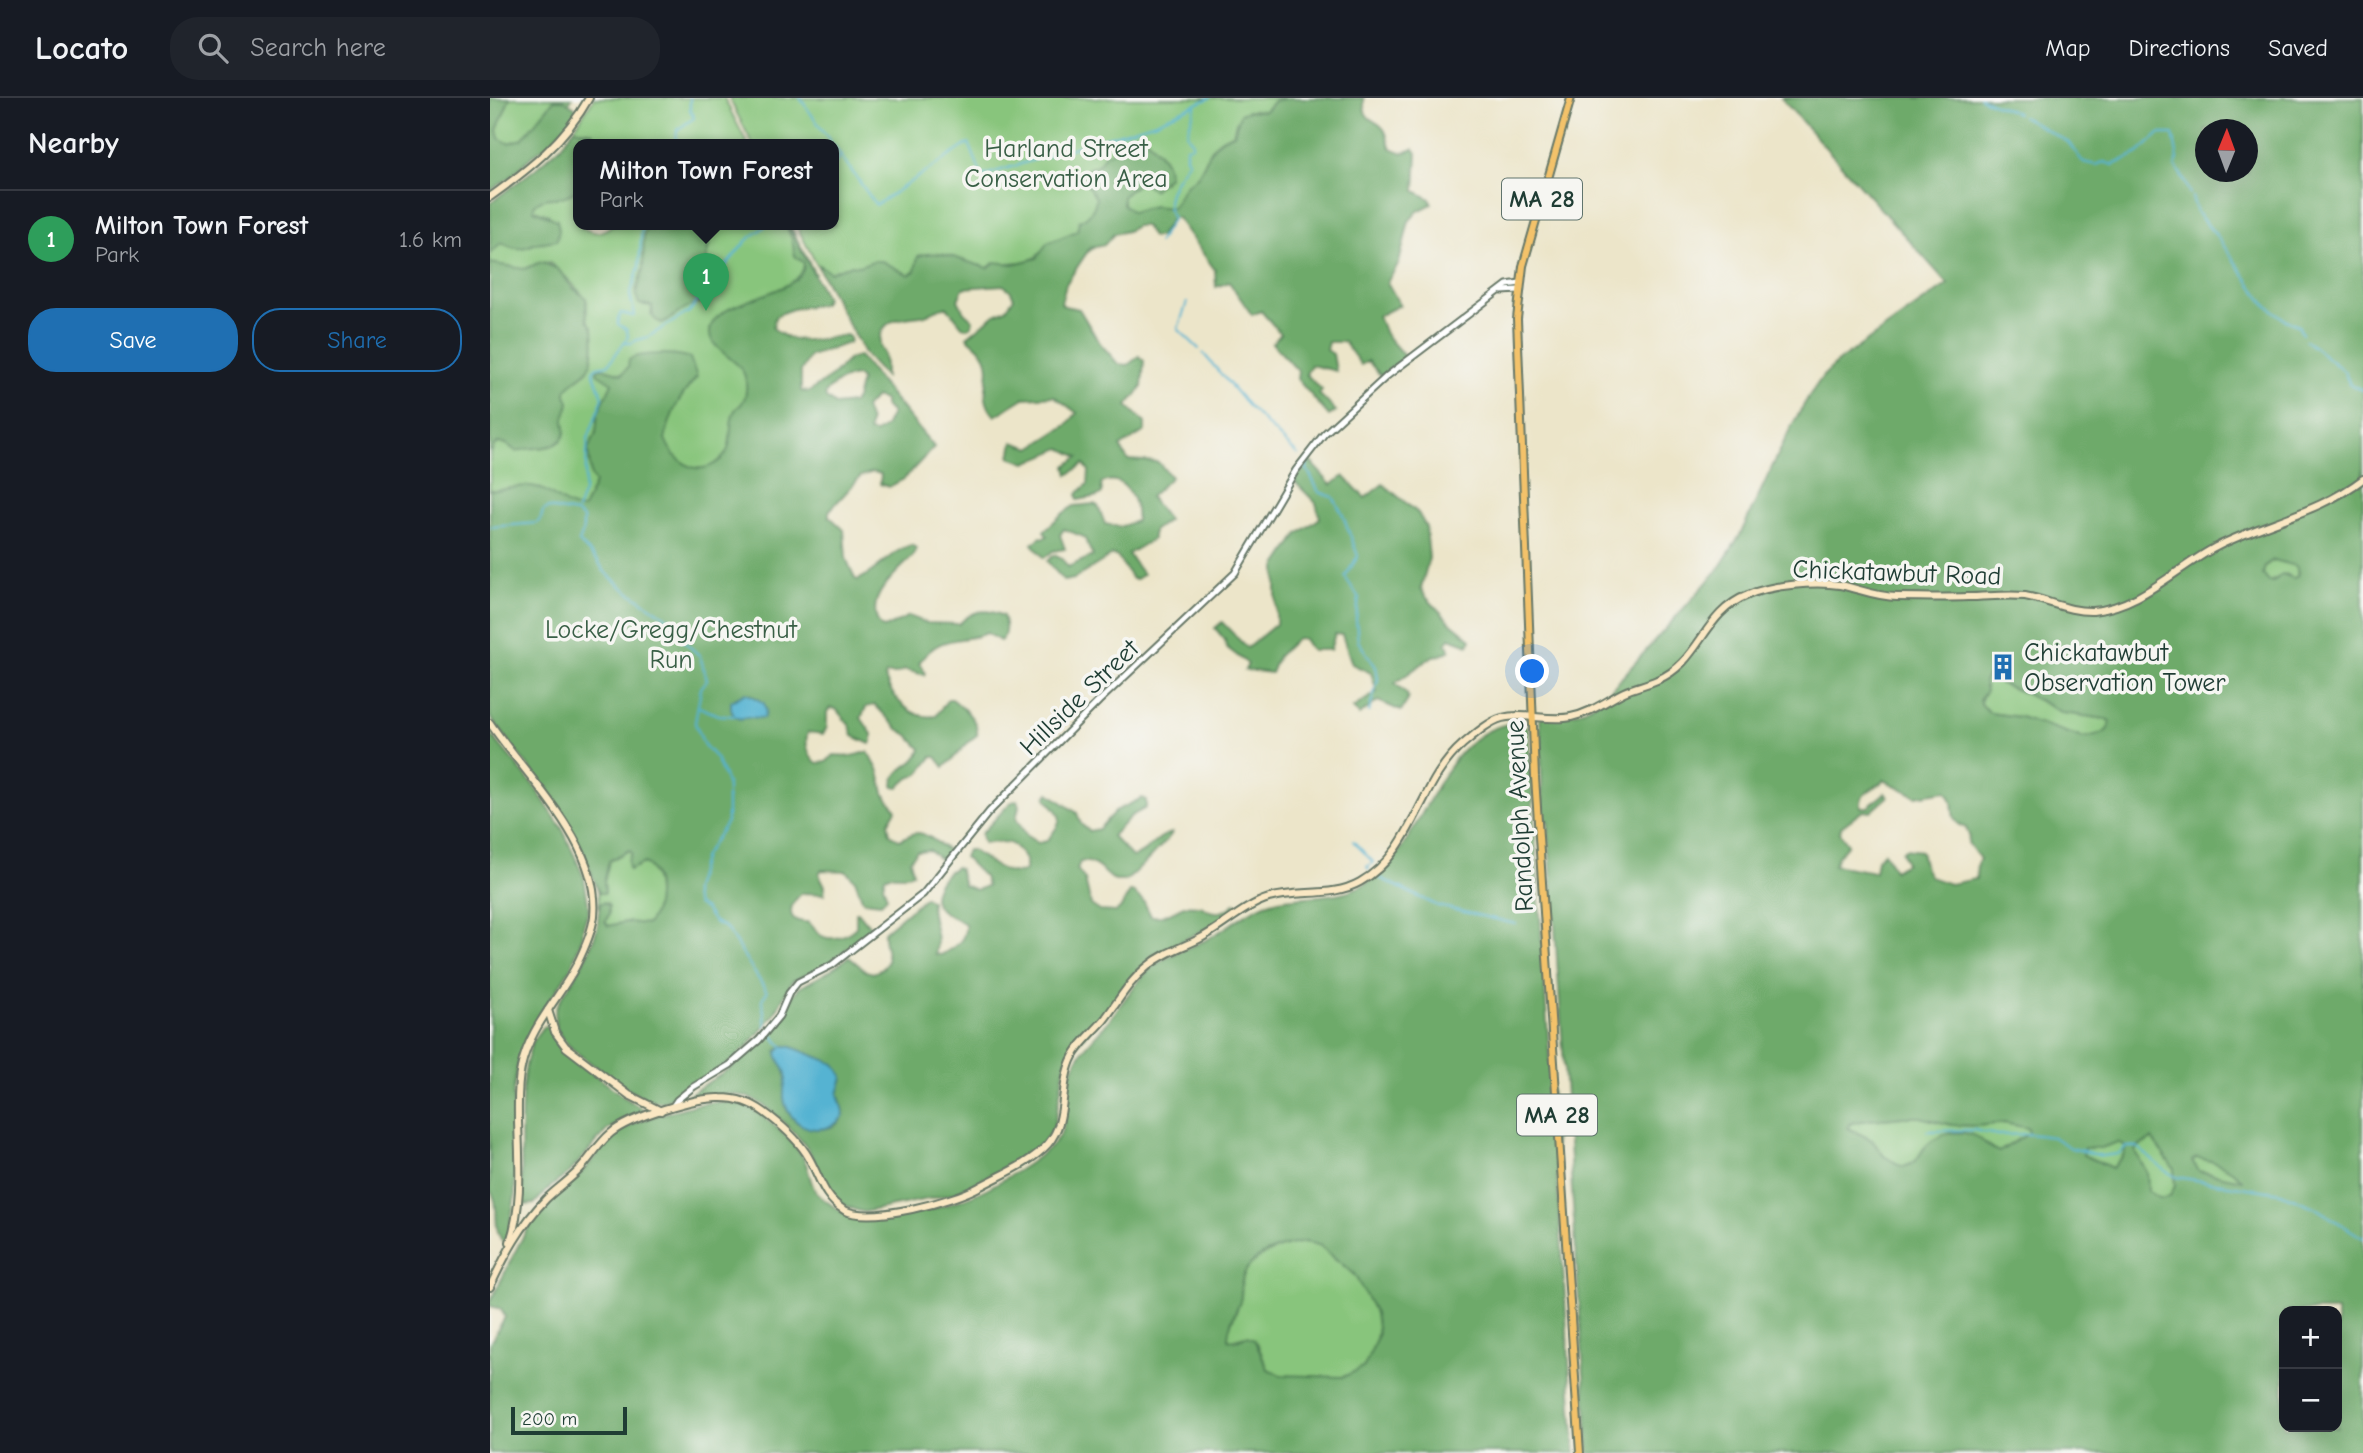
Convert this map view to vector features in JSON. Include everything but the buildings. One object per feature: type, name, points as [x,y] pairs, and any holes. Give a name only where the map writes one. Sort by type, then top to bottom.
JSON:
[{"type":"main road","points":[[490,197],[553,147],[589,98]]},
{"type":"main road","name":"Randolph Avenue","points":[[1571,98],[1519,287],[1517,338],[1532,717],[1580,1453]]},
{"type":"main road","name":"Chickatawbut Road","points":[[661,1111],[719,1098],[738,1100],[756,1107],[798,1144],[808,1157],[826,1193],[852,1213],[872,1215],[962,1196],[1034,1156],[1050,1142],[1059,1123],[1066,1076],[1073,1057],[1146,967],[1262,901],[1285,895],[1338,891],[1364,880],[1388,859],[1403,841],[1437,774],[1455,751],[1497,720],[1508,717],[1559,719],[1582,714],[1626,691],[1668,674],[1687,659],[1719,612],[1732,602],[1756,592],[1827,584],[1845,586],[1883,597],[2022,596],[2067,608],[2098,610],[2131,600],[2212,549],[2253,530],[2307,511],[2343,493],[2363,479]]},
{"type":"main road","points":[[490,723],[556,809],[578,849],[592,886],[594,909],[589,936],[572,974],[531,1038],[520,1072],[519,1191],[515,1225],[490,1287]]},
{"type":"main road","points":[[548,1010],[556,1035],[566,1047],[629,1096],[661,1111]]},
{"type":"main road","points":[[507,1250],[543,1202],[578,1171],[607,1136],[626,1123],[661,1111]]},
{"type":"street","name":"Hillside Street","points":[[673,1108],[677,1100],[688,1091],[733,1063],[761,1038],[779,1016],[789,993],[798,982],[832,965],[923,894],[989,812],[1099,701],[1235,573],[1290,478],[1307,453],[1324,435],[1383,379],[1496,293],[1519,287]]},
{"type":"green space","points":[[490,98],[572,98],[557,119],[490,180]]},
{"type":"green space","points":[[490,98],[510,98],[497,130],[499,138],[508,143],[522,139],[554,100],[564,100],[575,107],[576,111],[549,144],[511,177],[490,191]]},
{"type":"green space","points":[[594,98],[724,98],[745,139],[595,139],[594,134],[574,129]]},
{"type":"green space","name":"Harland Street Conservation Area","points":[[729,98],[1288,98],[1274,101],[1265,111],[1253,110],[1236,122],[1233,134],[1214,146],[1202,169],[1184,188],[1175,206],[1150,207],[1070,265],[1042,251],[1036,257],[1023,262],[1001,263],[988,268],[979,265],[927,278],[832,294],[799,230],[839,230],[839,139],[750,139]],"holes":[[[1141,138],[1155,147],[1169,173],[1164,182],[1127,143]]]},
{"type":"green space","points":[[1288,98],[1364,98],[1365,113],[1382,127],[1391,148],[1403,153],[1414,149],[1417,153],[1415,191],[1430,199],[1432,204],[1418,211],[1409,221],[1399,263],[1387,282],[1400,305],[1378,316],[1385,334],[1405,357],[1381,376],[1368,361],[1361,365],[1344,342],[1328,342],[1326,350],[1333,354],[1336,371],[1311,365],[1306,374],[1322,390],[1319,394],[1336,411],[1329,416],[1297,379],[1298,371],[1272,343],[1281,334],[1261,311],[1252,315],[1229,282],[1216,287],[1215,270],[1177,218],[1172,218],[1159,237],[1152,237],[1145,226],[1136,226],[1114,234],[1104,245],[1090,248],[1066,284],[1061,303],[1079,309],[1099,342],[1118,364],[1128,365],[1139,356],[1144,361],[1142,387],[1127,406],[1145,423],[1145,431],[1120,447],[1128,460],[1158,462],[1171,477],[1150,497],[1168,520],[1153,531],[1153,539],[1128,554],[1143,574],[1137,579],[1132,579],[1117,556],[1112,555],[1074,579],[1064,581],[1047,561],[1054,555],[1062,559],[1068,567],[1093,556],[1084,537],[1064,529],[1060,535],[1065,549],[1053,551],[1044,558],[1032,544],[1047,536],[1044,531],[1074,506],[1094,504],[1098,506],[1105,524],[1120,527],[1136,521],[1135,505],[1128,490],[1117,481],[1101,483],[1102,493],[1098,496],[1078,500],[1077,494],[1088,484],[1089,471],[1084,464],[1068,475],[1066,466],[1079,457],[1061,448],[1026,463],[1010,457],[1013,442],[1031,448],[1067,425],[1077,413],[1054,396],[1024,398],[995,416],[989,408],[986,400],[987,361],[980,349],[967,337],[995,314],[1006,309],[1014,298],[1010,290],[1003,285],[963,288],[958,300],[964,312],[973,320],[968,328],[963,327],[947,307],[888,324],[883,329],[880,344],[884,354],[885,377],[865,355],[819,265],[830,272],[852,265],[882,261],[909,275],[915,271],[918,256],[927,254],[945,255],[988,268],[995,262],[1013,264],[1037,258],[1047,243],[1077,231],[1079,221],[1093,209],[1096,198],[1085,182],[1085,174],[1088,169],[1099,164],[1105,154],[1136,139],[1148,140],[1165,160],[1168,177],[1153,190],[1144,182],[1137,184],[1123,196],[1123,204],[1132,212],[1153,206],[1172,208],[1185,187],[1199,174],[1215,145],[1234,134],[1240,114],[1265,111],[1274,101]]},
{"type":"green space","points":[[1781,98],[2363,98],[2363,1453],[1589,1453],[1548,820],[1543,822],[1540,715],[1577,712],[1601,699],[1718,570],[1740,535],[1791,427],[1809,396],[1823,376],[1840,360],[1948,284]],"holes":[[[2274,560],[2296,566],[2297,577],[2282,574],[2269,582],[2263,575],[2265,567]],[[1987,676],[2063,713],[2105,719],[2110,721],[2109,728],[2104,733],[2083,738],[2020,717],[1990,713],[1980,699],[1986,691],[1984,682]],[[1884,780],[1916,796],[1946,791],[1952,802],[1956,821],[1966,828],[1968,843],[1980,859],[1977,863],[1976,879],[1950,884],[1930,877],[1925,869],[1921,851],[1905,849],[1902,852],[1906,863],[1894,870],[1884,852],[1877,859],[1875,872],[1834,865],[1848,844],[1840,833],[1841,827],[1863,811],[1871,812],[1888,797],[1885,793],[1868,807],[1861,807],[1862,797]],[[1920,1117],[1952,1125],[2004,1123],[2028,1128],[2029,1133],[1999,1152],[1968,1133],[1945,1135],[1932,1141],[1915,1161],[1903,1167],[1884,1156],[1872,1140],[1848,1128],[1849,1124],[1855,1122]],[[2152,1139],[2174,1169],[2175,1186],[2170,1196],[2161,1199],[2148,1191],[2147,1172],[2135,1152],[2137,1147]],[[2118,1142],[2126,1147],[2123,1156],[2112,1168],[2083,1155],[2084,1148],[2101,1148]],[[2196,1158],[2215,1162],[2242,1180],[2199,1171],[2192,1161]]]},
{"type":"green space","points":[[574,129],[592,132],[594,139],[573,139],[573,192],[543,199],[534,206],[534,210],[557,220],[557,240],[518,248],[502,243],[490,253],[490,203],[561,146]]},
{"type":"green space","points":[[573,191],[573,230],[646,230],[643,269],[636,290],[644,305],[652,306],[651,316],[671,230],[793,230],[815,274],[711,330],[846,469],[490,623],[490,455],[495,444],[508,443],[586,316],[587,301],[563,274],[549,263],[523,269],[490,263],[490,253],[502,243],[521,248],[544,243],[549,215],[534,210],[539,200]]},
{"type":"green space","points":[[646,230],[700,230],[710,242],[706,266],[715,289],[711,300],[684,309],[662,323],[654,318],[652,306],[639,304],[636,295],[643,269]]},
{"type":"green space","name":"Locke/Gregg/Chestnut Run","points":[[788,230],[791,230],[826,298],[822,304],[786,311],[775,317],[773,328],[789,338],[799,340],[847,335],[850,338],[849,343],[810,356],[801,371],[801,391],[809,392],[833,375],[849,359],[859,356],[934,447],[904,479],[889,487],[880,484],[881,474],[873,472],[861,476],[829,511],[829,516],[844,530],[846,558],[855,579],[865,576],[904,548],[911,545],[916,548],[914,555],[891,578],[878,597],[876,617],[881,627],[885,628],[909,616],[927,623],[959,624],[974,613],[985,611],[1003,616],[1005,633],[1000,641],[987,633],[934,647],[919,663],[925,675],[905,670],[886,674],[885,678],[893,693],[911,711],[919,715],[936,716],[948,699],[952,699],[973,719],[977,735],[944,767],[936,757],[932,757],[919,774],[899,787],[893,786],[897,774],[915,760],[921,749],[875,705],[866,707],[861,718],[872,734],[870,744],[853,736],[850,726],[836,709],[830,708],[827,712],[827,727],[823,734],[808,732],[808,749],[817,763],[826,762],[834,755],[852,756],[868,752],[879,771],[884,793],[896,810],[888,824],[890,834],[899,840],[921,833],[948,851],[948,858],[942,861],[929,850],[917,851],[910,860],[913,873],[885,877],[883,885],[887,897],[881,903],[863,901],[855,880],[846,871],[821,870],[819,874],[825,886],[824,894],[802,893],[792,907],[792,916],[809,923],[819,934],[828,938],[843,936],[856,927],[856,912],[872,929],[827,964],[792,981],[774,1015],[747,1047],[730,1062],[664,1102],[656,1102],[634,1093],[579,1055],[557,1028],[557,1006],[590,947],[597,929],[601,903],[609,906],[609,915],[605,921],[608,926],[626,922],[647,924],[657,902],[656,883],[650,867],[644,863],[629,870],[628,861],[632,853],[629,850],[609,861],[604,882],[605,893],[599,893],[583,851],[559,806],[490,717],[490,490],[537,487],[569,505],[583,509],[595,483],[591,476],[588,449],[596,433],[598,413],[612,383],[597,373],[597,370],[602,368],[622,374],[628,367],[629,360],[649,355],[690,358],[697,377],[676,405],[670,420],[665,439],[672,452],[694,468],[707,467],[719,461],[728,447],[732,417],[744,400],[746,383],[742,370],[712,341],[711,326],[718,316],[730,308],[791,283],[801,274],[804,263],[795,256]],"holes":[[[857,376],[861,380],[853,403],[835,405],[826,398],[828,390],[844,379]],[[875,397],[884,400],[884,405],[892,413],[885,427],[876,433],[869,432],[870,422],[865,408]],[[749,694],[763,704],[765,715],[743,718],[734,699]]]},
{"type":"green space","points":[[541,262],[558,269],[573,288],[586,298],[587,319],[593,328],[592,361],[588,370],[566,390],[569,403],[562,439],[551,446],[517,452],[507,444],[499,443],[495,444],[490,455],[490,263],[524,269]]},
{"type":"green space","points":[[1310,461],[1331,485],[1344,476],[1365,498],[1383,484],[1418,513],[1426,527],[1429,558],[1421,588],[1425,596],[1450,622],[1471,639],[1468,645],[1450,638],[1446,643],[1450,650],[1433,656],[1395,683],[1407,694],[1408,700],[1401,711],[1378,701],[1359,715],[1353,708],[1377,692],[1371,673],[1352,664],[1342,635],[1335,634],[1330,650],[1311,650],[1304,639],[1297,638],[1278,656],[1271,673],[1245,670],[1248,664],[1226,647],[1225,640],[1215,628],[1222,622],[1247,648],[1276,624],[1276,567],[1298,534],[1320,518],[1316,503],[1294,481]]},
{"type":"green space","points":[[2274,560],[2297,566],[2297,577],[2286,574],[2269,582],[2263,572]]},
{"type":"green space","points":[[1987,675],[2063,713],[2110,721],[2109,728],[2104,733],[2083,738],[2020,717],[1990,713],[1981,704]]},
{"type":"green space","points":[[1514,723],[1524,724],[1528,729],[1575,1453],[490,1453],[490,1343],[505,1317],[501,1309],[490,1306],[490,1301],[534,1220],[620,1131],[649,1118],[696,1105],[734,1103],[760,1114],[795,1146],[804,1159],[816,1192],[844,1213],[869,1218],[902,1215],[971,1196],[1033,1161],[1056,1140],[1064,1123],[1069,1081],[1079,1056],[1150,969],[1170,956],[1206,940],[1250,911],[1269,903],[1339,893],[1362,886],[1373,879],[1392,861],[1408,838],[1450,766],[1467,746],[1488,731]],"holes":[[[1305,1242],[1319,1245],[1354,1274],[1375,1313],[1378,1335],[1364,1367],[1343,1377],[1280,1375],[1268,1369],[1254,1339],[1247,1336],[1235,1341],[1228,1339],[1230,1324],[1240,1302],[1242,1280],[1251,1264],[1267,1253]]]},
{"type":"green space","points":[[490,733],[534,786],[563,830],[584,877],[589,909],[571,968],[533,1026],[518,1063],[513,1093],[515,1196],[509,1231],[504,1243],[498,1230],[495,1202],[490,1191]]},
{"type":"green space","points":[[1049,793],[1077,813],[1081,824],[1089,831],[1099,829],[1115,811],[1142,798],[1146,800],[1146,808],[1131,816],[1112,836],[1132,857],[1166,834],[1172,833],[1125,881],[1115,881],[1094,865],[1080,862],[1077,869],[1085,880],[1091,905],[1100,911],[1116,912],[1130,892],[1144,902],[1151,916],[1164,915],[1186,906],[1201,906],[1215,912],[1228,909],[1235,903],[1241,907],[1222,921],[1153,955],[1121,990],[1070,1052],[1065,1065],[1054,1127],[1044,1142],[1010,1165],[953,1194],[864,1212],[852,1209],[836,1199],[803,1142],[761,1103],[739,1095],[727,1094],[686,1100],[688,1095],[731,1068],[759,1046],[778,1024],[799,988],[849,957],[866,971],[873,973],[881,969],[888,956],[884,932],[925,897],[931,901],[937,940],[935,954],[941,955],[955,946],[964,935],[965,924],[936,904],[934,898],[937,886],[945,875],[956,867],[964,885],[976,890],[987,886],[984,877],[964,857],[967,850],[1004,871],[1025,871],[1025,860],[1016,847],[1007,842],[983,843],[981,834],[1010,803],[1017,800],[1019,806],[1016,819],[1027,836],[1038,843],[1047,841],[1060,819],[1046,798]],"holes":[[[782,1046],[789,1046],[830,1062],[843,1077],[838,1094],[844,1111],[836,1125],[811,1128],[790,1115],[785,1098],[785,1071],[777,1051]]]},
{"type":"green space","points":[[629,850],[632,853],[629,858],[637,867],[647,864],[654,877],[657,894],[655,911],[647,924],[626,922],[608,926],[605,921],[609,915],[608,906],[607,903],[601,903],[599,908],[598,891],[599,893],[605,890],[609,861]]},
{"type":"green space","points":[[545,1026],[565,1052],[644,1110],[607,1130],[570,1172],[534,1204],[525,1205],[522,1199],[523,1081],[535,1038]]},
{"type":"green space","points":[[1920,1117],[1952,1125],[2004,1123],[2029,1128],[2029,1134],[1999,1152],[1965,1133],[1949,1133],[1920,1159],[1903,1167],[1884,1156],[1872,1140],[1848,1128],[1849,1124],[1862,1121]]},
{"type":"green space","points":[[2152,1139],[2174,1168],[2175,1186],[2170,1196],[2161,1199],[2148,1191],[2147,1172],[2135,1152],[2137,1147]]},
{"type":"green space","points":[[2118,1142],[2126,1147],[2123,1156],[2112,1168],[2083,1155],[2084,1148],[2101,1148]]},
{"type":"green space","points":[[2196,1158],[2221,1165],[2242,1180],[2199,1171],[2192,1161]]},
{"type":"green space","points":[[1305,1242],[1320,1245],[1329,1251],[1335,1260],[1357,1278],[1375,1313],[1378,1327],[1375,1346],[1364,1367],[1353,1374],[1341,1377],[1294,1377],[1275,1374],[1268,1369],[1257,1343],[1245,1336],[1230,1340],[1227,1336],[1248,1267],[1271,1252]]},
{"type":"water","points":[[746,693],[764,703],[764,718],[740,719],[734,716],[731,701]]},
{"type":"water","points":[[782,1046],[789,1046],[835,1064],[843,1077],[838,1094],[844,1115],[835,1124],[824,1128],[809,1128],[792,1117],[784,1097],[786,1074],[777,1053]]},
{"type":"waterway","points":[[676,139],[677,130],[694,118],[690,109],[690,98]]},
{"type":"waterway","points":[[800,98],[829,139]]},
{"type":"waterway","points":[[839,153],[876,205],[969,143],[982,176],[1156,122],[1210,98]]},
{"type":"waterway","points":[[1980,98],[2017,113]]},
{"type":"waterway","points":[[1158,243],[1173,218],[1168,204],[1172,188],[1189,161],[1186,147],[1192,146],[1193,143],[1187,134],[1196,104]]},
{"type":"waterway","points":[[2022,116],[2068,142],[2083,162],[2096,165],[2104,162],[2113,165],[2138,153],[2159,134],[2173,134],[2178,159],[2175,166],[2190,194]]},
{"type":"waterway","points":[[2192,197],[2197,213],[2265,304],[2284,319],[2298,325],[2302,334]]},
{"type":"waterway","points":[[577,510],[584,492],[588,438],[603,398],[593,371],[597,367],[608,365],[628,337],[627,330],[618,324],[618,319],[621,313],[635,315],[630,295],[639,267],[642,230]]},
{"type":"waterway","points":[[626,343],[648,337],[689,312],[746,241],[760,230]]},
{"type":"waterway","points":[[1187,302],[1178,329],[1199,349]]},
{"type":"waterway","points":[[2305,340],[2344,371],[2350,385],[2363,390]]},
{"type":"waterway","points":[[1203,353],[1248,406],[1298,455]]},
{"type":"waterway","points":[[1307,462],[1307,469],[1319,492],[1333,497],[1342,513],[1358,556],[1345,577],[1359,598],[1356,619],[1358,641],[1376,667],[1378,679],[1369,712]]},
{"type":"waterway","points":[[490,527],[537,523],[543,511],[548,508],[576,513]]},
{"type":"waterway","points":[[576,513],[583,518],[583,532],[579,542],[604,571],[623,588],[669,619],[676,634],[700,656],[707,680],[701,688],[695,723],[704,745],[716,758],[727,783],[727,822],[704,856],[694,897],[697,905],[705,909],[714,922],[726,928],[767,992],[762,999],[766,1026]]},
{"type":"waterway","points":[[699,707],[718,715],[734,716]]},
{"type":"waterway","points":[[1353,841],[1373,862],[1367,867],[1369,869]]},
{"type":"waterway","points":[[1376,876],[1438,906],[1516,924]]},
{"type":"waterway","points":[[770,1033],[782,1046]]},
{"type":"waterway","points":[[1928,1131],[1974,1130],[1997,1135],[2029,1134],[2053,1137],[2071,1148],[2102,1156],[2118,1154],[2126,1147],[2137,1147],[2176,1177],[2281,1193],[2314,1207],[2363,1238]]},
{"type":"place","name":"Milton Town Forest","points":[[706,311]]},
{"type":"place","name":"Chickatawbut Observation Tower","points":[[2003,667]]}]
